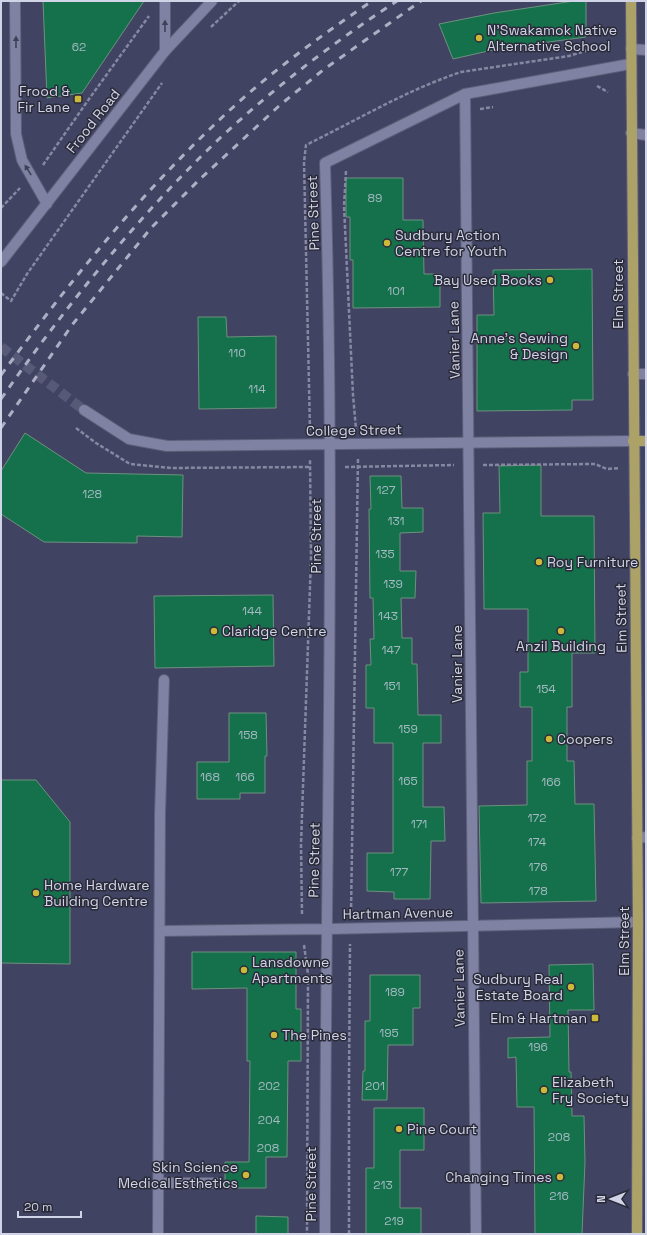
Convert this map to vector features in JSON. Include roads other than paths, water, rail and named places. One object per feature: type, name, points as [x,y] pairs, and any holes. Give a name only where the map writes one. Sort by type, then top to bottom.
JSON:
[{"type":"main road","name":"Elm Street","points":[[631,1],[630,64],[633,441],[642,838],[638,922],[637,1234]]},
{"type":"main road","points":[[633,441],[646,441]]},
{"type":"street","points":[[15,1],[16,134],[22,160],[47,204]]},
{"type":"street","name":"Frood Road","points":[[1,262],[165,51],[212,1]]},
{"type":"street","points":[[165,2],[165,51]]},
{"type":"street","points":[[631,49],[646,50]]},
{"type":"street","name":"Pine Street","points":[[325,1234],[330,683],[330,444],[325,163],[465,94],[630,64]]},
{"type":"street","name":"Vanier Lane","points":[[465,94],[476,1234]]},
{"type":"street","points":[[631,133],[646,135]]},
{"type":"street","points":[[633,374],[646,374]]},
{"type":"street","name":"College Street","points":[[84,410],[129,439],[167,446],[633,441]]},
{"type":"street","points":[[158,1234],[160,814],[164,680]]},
{"type":"street","name":"Hartman Avenue","points":[[160,931],[638,922]]},
{"type":"street","points":[[159,1183],[216,1183]]},
{"type":"tunnel","points":[[1,347],[84,410]]},
{"type":"railway","points":[[1,375],[76,277],[128,215],[184,155],[250,92],[330,30],[372,1]]},
{"type":"railway","points":[[1,399],[77,296],[132,230],[190,168],[241,119],[284,83],[350,33],[397,1]]},
{"type":"railway","points":[[1,428],[72,325],[151,228],[200,179],[280,105],[323,70],[421,1]]},
{"type":"place","name":"N'Swakamok Native Alternative School","points":[[479,38]]},
{"type":"place","name":"Frood & Fir Lane","points":[[78,99]]},
{"type":"place","name":"Sudbury Action Centre for Youth","points":[[387,243]]},
{"type":"place","name":"Bay Used Books","points":[[550,280]]},
{"type":"place","name":"Anne's Sewing & Design","points":[[576,346]]},
{"type":"place","name":"Roy Furniture","points":[[539,562]]},
{"type":"place","name":"Claridge Centre","points":[[214,631]]},
{"type":"place","name":"Anzil Building","points":[[561,631]]},
{"type":"place","name":"Coopers","points":[[549,739]]},
{"type":"place","name":"Home Hardware Building Centre","points":[[36,893]]},
{"type":"place","name":"Lansdowne Apartments","points":[[244,970]]},
{"type":"place","name":"Sudbury Real Estate Board","points":[[571,987]]},
{"type":"place","name":"Elm & Hartman","points":[[595,1018]]},
{"type":"place","name":"The Pines","points":[[274,1035]]},
{"type":"place","name":"Elizabeth Fry Society","points":[[544,1090]]},
{"type":"place","name":"Pine Court","points":[[399,1129]]},
{"type":"place","name":"Skin Science Medical Esthetics","points":[[246,1175]]},
{"type":"place","name":"Changing Times","points":[[560,1177]]}]
